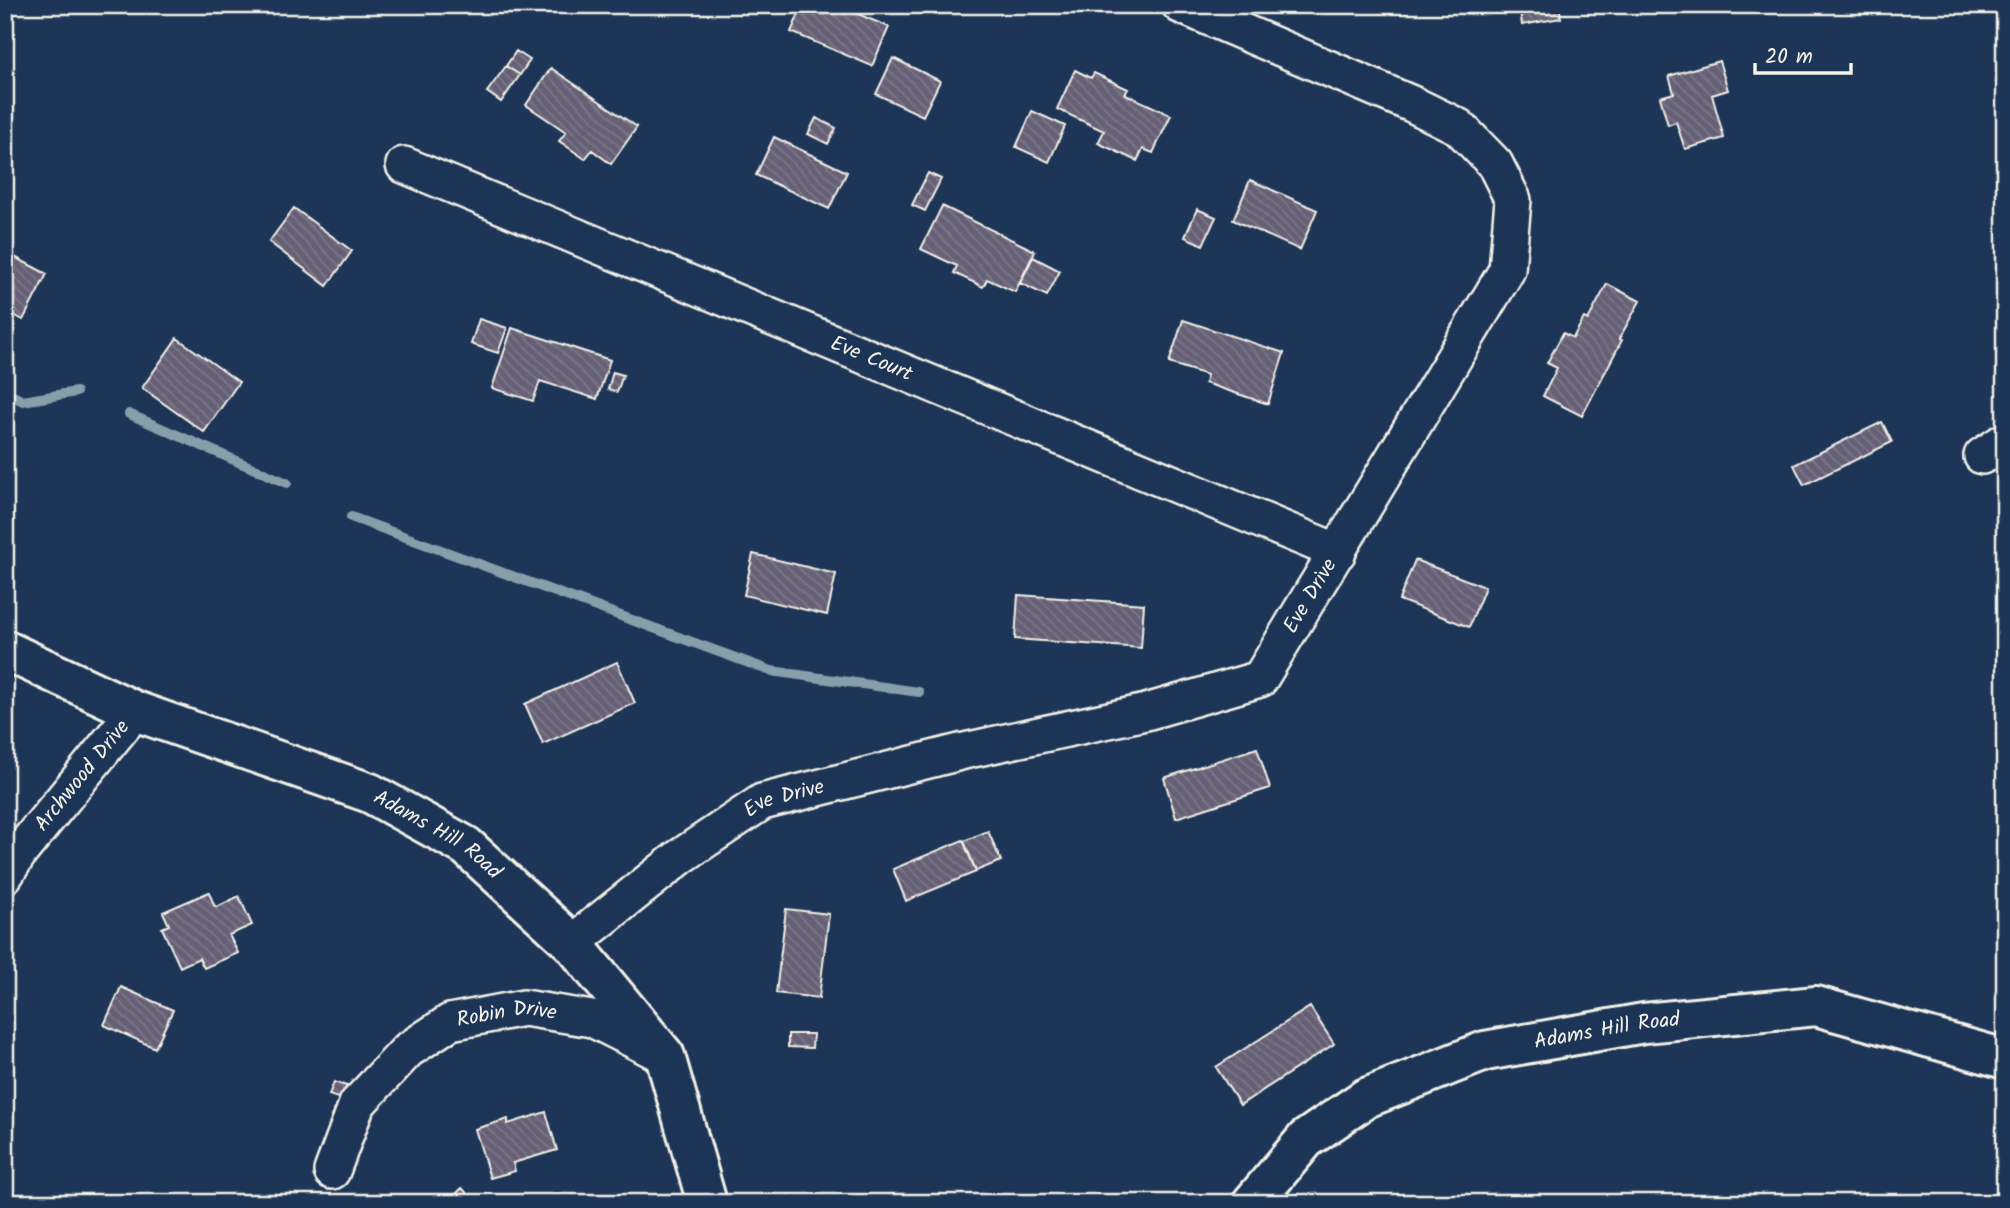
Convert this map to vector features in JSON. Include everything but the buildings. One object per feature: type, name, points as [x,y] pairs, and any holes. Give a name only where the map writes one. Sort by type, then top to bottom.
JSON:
[{"type":"street","name":"Eve Drive","points":[[572,943],[680,857],[762,802],[964,751],[1146,712],[1260,679],[1507,270],[1513,200],[1495,164],[1459,127],[1412,104],[1180,5]]},
{"type":"street","name":"Eve Court","points":[[404,165],[1338,552]]},
{"type":"street","name":"Adams Hill Road","points":[[5,650],[135,711],[370,793],[466,846],[572,943],[665,1056],[707,1203]]},
{"type":"street","name":"Archwood Drive","points":[[5,875],[19,853],[135,711]]},
{"type":"street","name":"Adams Hill Road","points":[[1252,1203],[1306,1139],[1366,1098],[1485,1051],[1644,1023],[1816,1006],[2005,1059]]},
{"type":"street","name":"Robin Drive","points":[[332,1171],[357,1104],[408,1050],[450,1022],[524,1008],[592,1019],[665,1056]]},
{"type":"waterway","points":[[5,392],[23,401],[76,392]]},
{"type":"waterway","points":[[129,414],[287,483]]},
{"type":"waterway","points":[[351,517],[771,671],[919,692]]}]
